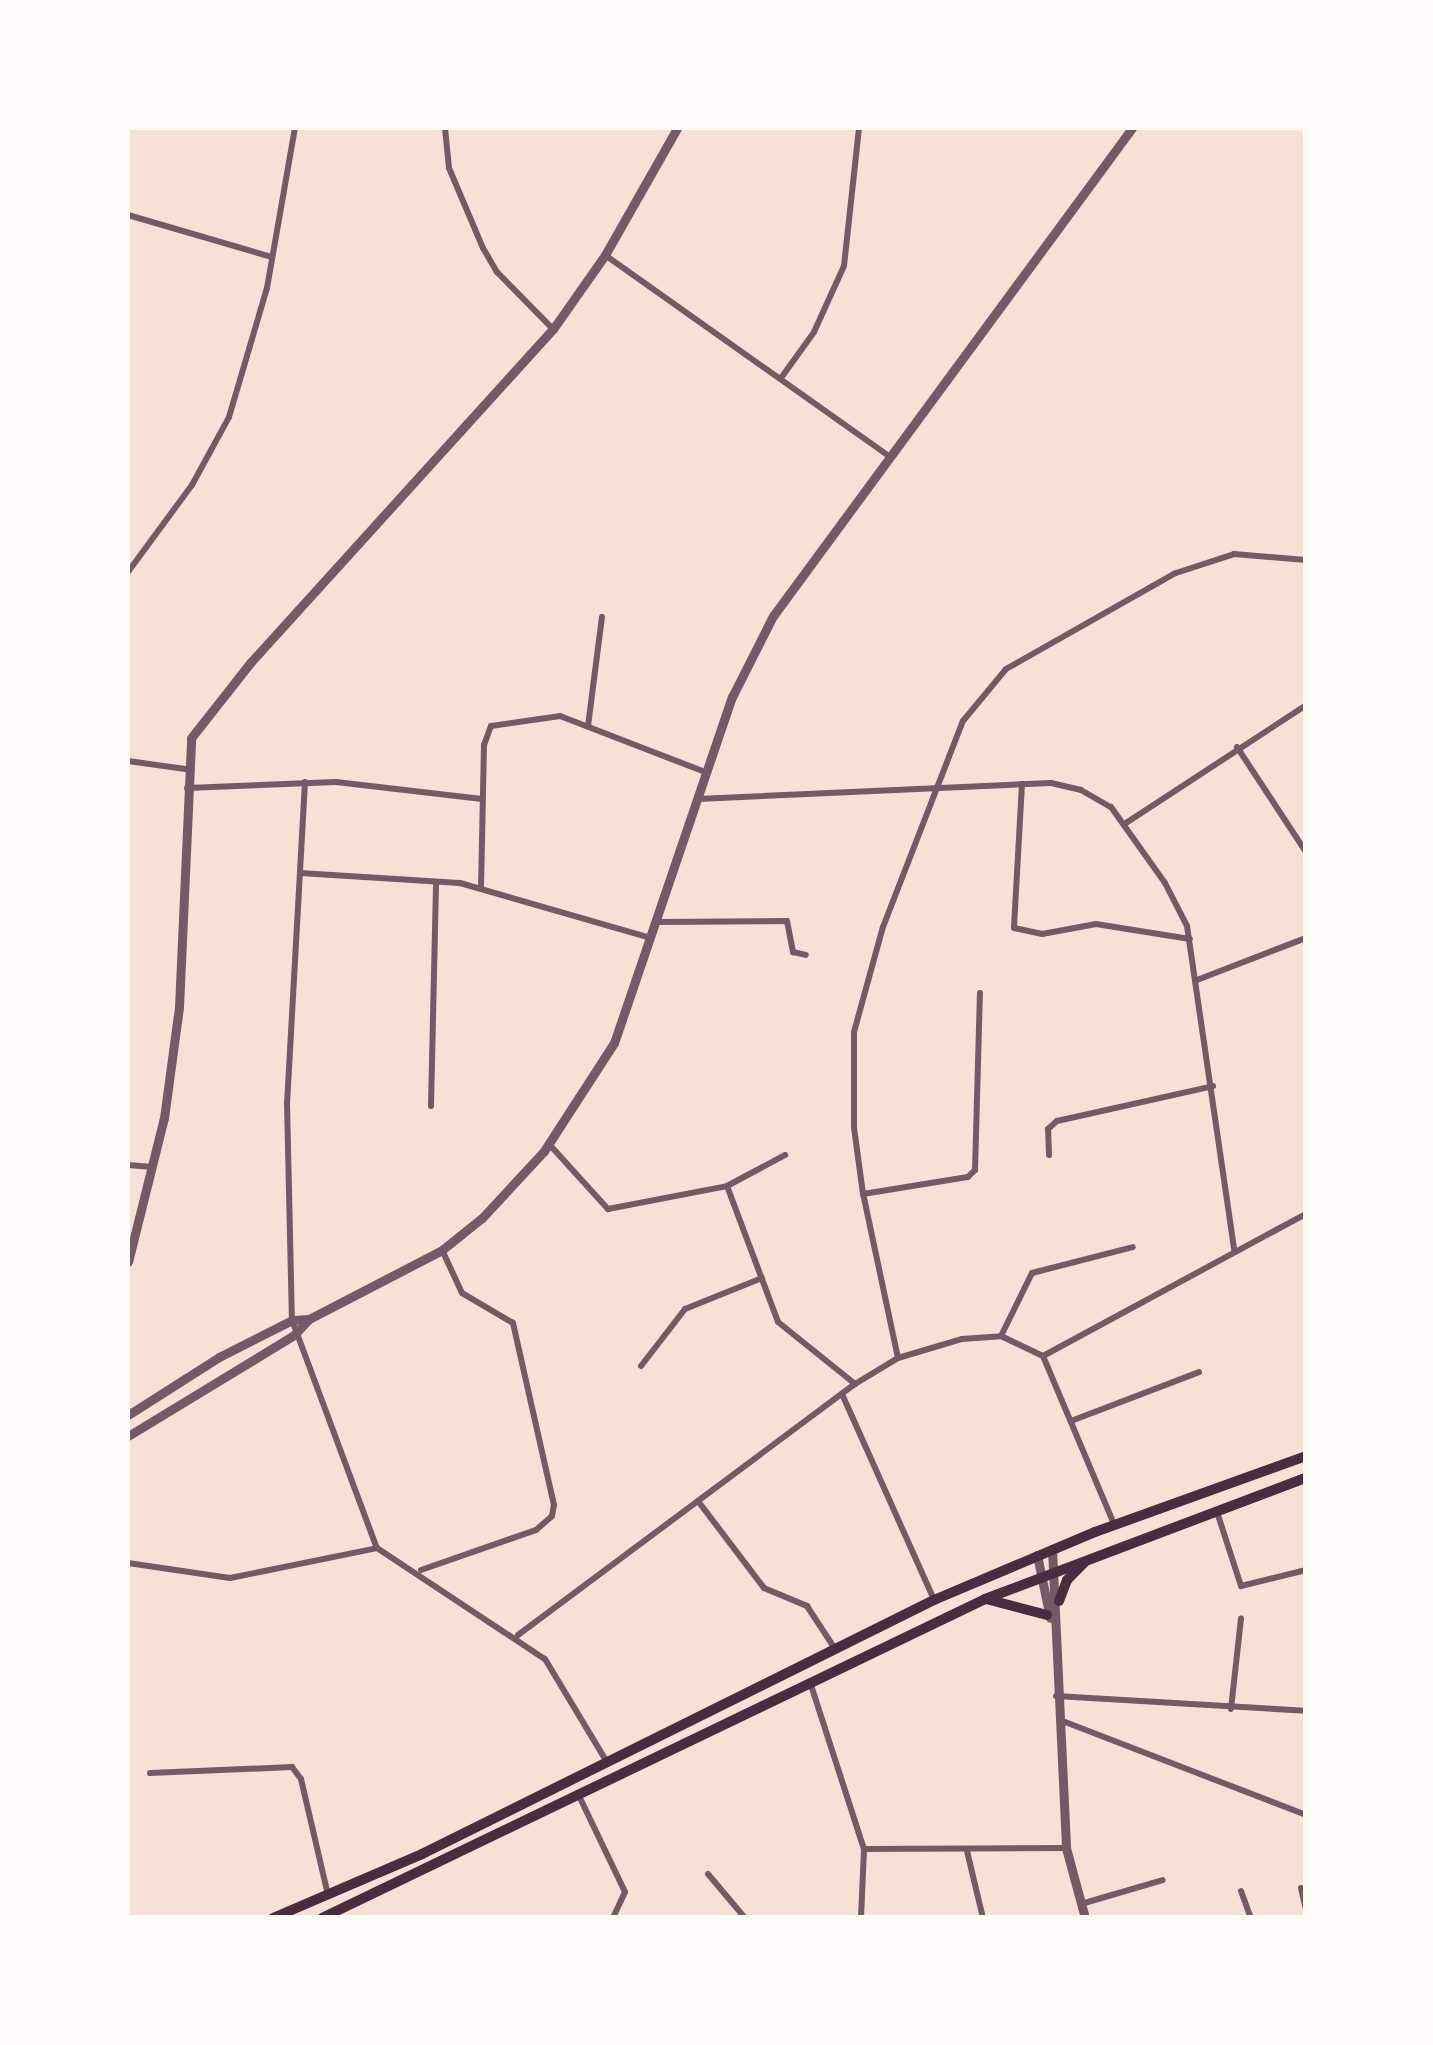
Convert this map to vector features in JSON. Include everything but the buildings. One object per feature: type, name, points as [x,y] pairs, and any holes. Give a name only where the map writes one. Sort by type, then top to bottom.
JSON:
[{"type":"main road","points":[[273,1918],[328,1896],[608,1763],[934,1600],[1036,1554],[1306,1456]]},
{"type":"main road","points":[[322,1918],[580,1798],[984,1599],[1306,1478]]},
{"type":"main road","points":[[1058,1601],[1067,1580],[1090,1558]]},
{"type":"main road","points":[[984,1599],[1051,1620]]},
{"type":"street","points":[[128,572],[192,485],[230,417],[272,256],[295,128]]},
{"type":"street","points":[[446,128],[449,168],[483,248],[497,272],[553,328]]},
{"type":"street","points":[[128,1262],[153,1167],[179,1007],[185,769],[191,738],[250,664],[553,328],[605,255],[678,128]]},
{"type":"street","points":[[781,378],[814,332],[844,266],[859,128]]},
{"type":"street","points":[[128,1436],[294,1335],[309,1319],[442,1250],[493,1208],[549,1144],[614,1043],[653,939],[732,697],[773,616],[1132,128]]},
{"type":"street","points":[[128,215],[272,256]]},
{"type":"street","points":[[605,255],[889,456]]},
{"type":"street","points":[[898,1358],[863,1194],[854,1127],[857,1012],[934,785],[973,704],[1024,658],[1215,557],[1306,560]]},
{"type":"street","points":[[588,726],[602,617]]},
{"type":"street","points":[[1126,822],[1306,705]]},
{"type":"street","points":[[482,888],[482,799],[491,726],[560,716],[706,772]]},
{"type":"street","points":[[1238,748],[1306,852]]},
{"type":"street","points":[[128,761],[185,769]]},
{"type":"street","points":[[187,788],[305,782],[482,799]]},
{"type":"street","points":[[305,782],[287,1103],[294,1335],[377,1548],[518,1635],[560,1673],[608,1763]]},
{"type":"street","points":[[1022,784],[1014,928],[1042,934],[1096,924],[1190,939]]},
{"type":"street","points":[[698,799],[934,785],[1070,786],[1126,822],[1165,882],[1190,939],[1234,1250]]},
{"type":"street","points":[[300,872],[482,888],[653,939]]},
{"type":"street","points":[[431,1106],[436,882]]},
{"type":"street","points":[[657,922],[787,921],[793,952],[806,954]]},
{"type":"street","points":[[1197,980],[1306,938]]},
{"type":"street","points":[[863,1194],[968,1177],[974,1170],[980,994]]},
{"type":"street","points":[[1049,1155],[1048,1130],[1057,1122],[1213,1086]]},
{"type":"street","points":[[549,1144],[608,1209],[727,1186],[785,1155]]},
{"type":"street","points":[[128,1165],[153,1167]]},
{"type":"street","points":[[727,1186],[778,1322],[856,1384]]},
{"type":"street","points":[[1043,1356],[1306,1214]]},
{"type":"street","points":[[1001,1336],[1032,1273],[1132,1246]]},
{"type":"street","points":[[419,1571],[536,1530],[552,1516],[554,1504],[513,1323],[462,1294],[442,1250]]},
{"type":"street","points":[[641,1366],[685,1309],[762,1278]]},
{"type":"street","points":[[128,1415],[292,1320],[309,1319]]},
{"type":"street","points":[[518,1635],[856,1384],[898,1358],[931,1346],[1001,1336],[1043,1356],[1114,1526]]},
{"type":"street","points":[[1071,1420],[1199,1372]]},
{"type":"street","points":[[842,1394],[934,1600]]},
{"type":"street","points":[[698,1501],[764,1588],[807,1606],[835,1649]]},
{"type":"street","points":[[1216,1511],[1240,1586],[1306,1570]]},
{"type":"street","points":[[128,1562],[230,1578],[377,1548]]},
{"type":"street","points":[[1051,1620],[1058,1601],[1052,1550]]},
{"type":"street","points":[[1036,1554],[1051,1620],[1066,1848],[1085,1918]]},
{"type":"street","points":[[1231,1709],[1241,1619]]},
{"type":"street","points":[[810,1682],[864,1849],[861,1918]]},
{"type":"street","points":[[1055,1696],[1306,1711]]},
{"type":"street","points":[[1056,1718],[1306,1815]]},
{"type":"street","points":[[150,1773],[292,1767],[301,1778],[328,1896]]},
{"type":"street","points":[[580,1798],[625,1892],[613,1918]]},
{"type":"street","points":[[864,1849],[1066,1848]]},
{"type":"street","points":[[967,1851],[983,1918]]},
{"type":"street","points":[[708,1874],[745,1918]]},
{"type":"street","points":[[1081,1904],[1163,1880]]},
{"type":"street","points":[[1301,1888],[1306,1910]]},
{"type":"street","points":[[1241,1891],[1251,1918]]}]
